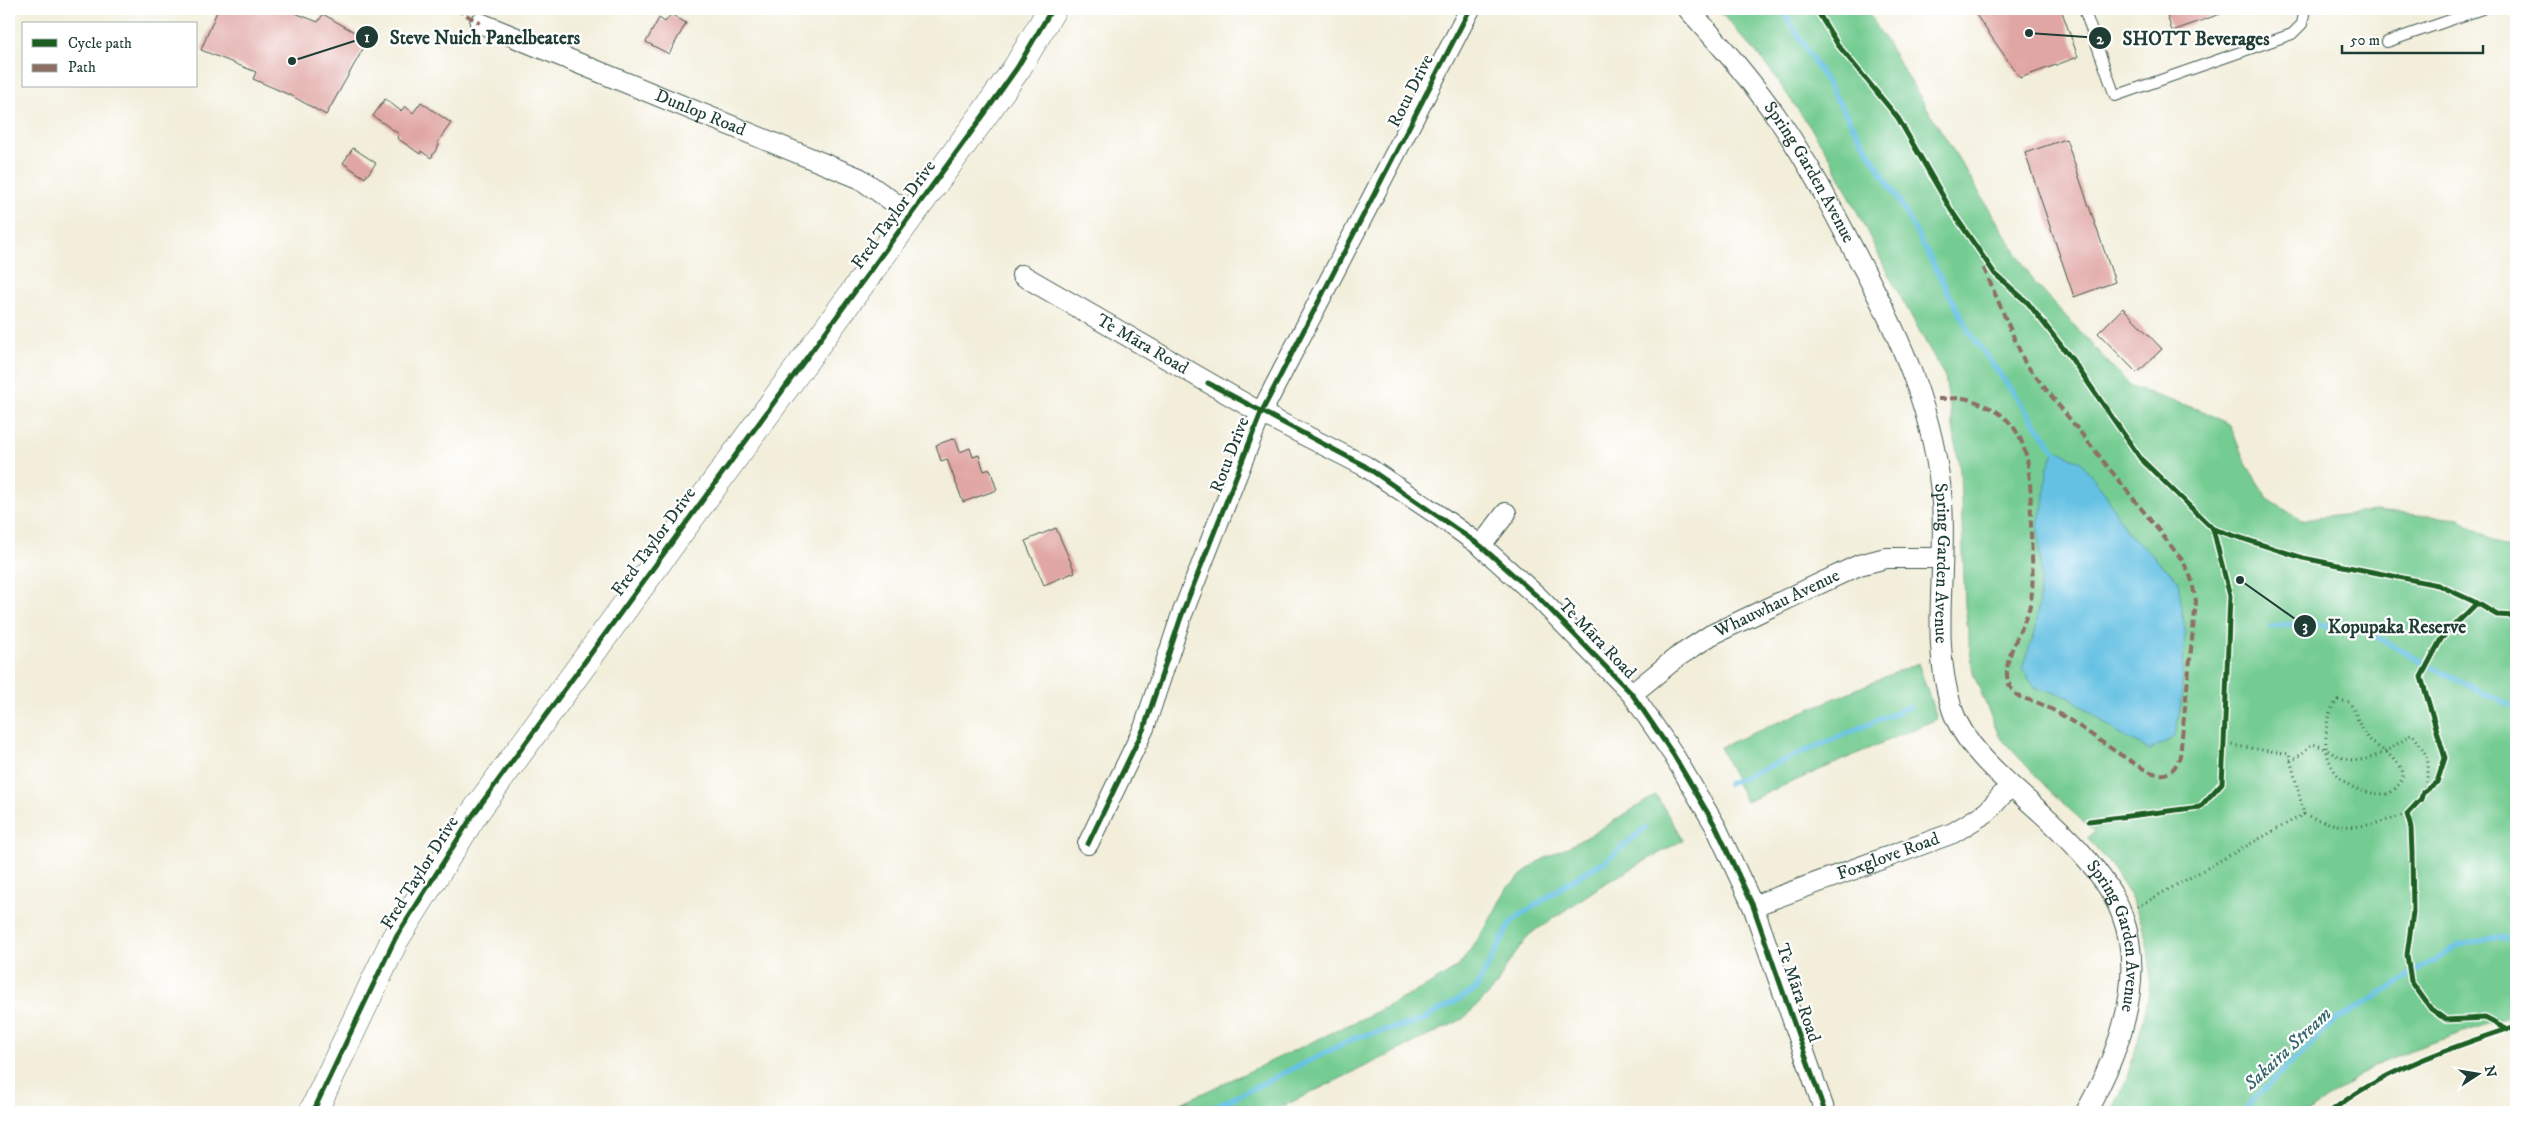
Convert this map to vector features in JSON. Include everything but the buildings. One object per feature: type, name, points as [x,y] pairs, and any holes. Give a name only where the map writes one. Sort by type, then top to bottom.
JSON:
[{"type":"main road","name":"Fred Taylor Drive","points":[[313,1112],[394,939],[472,816],[912,215],[1017,68],[1052,9]]},
{"type":"street","name":"Rotu Drive","points":[[1088,844],[1144,728],[1181,617],[1261,413],[1470,9]]},
{"type":"street","name":"Spring Garden Avenue","points":[[1688,9],[1741,71],[1779,121],[1834,213],[1892,323],[1911,365],[1934,449],[1942,504],[1941,667],[1954,714],[1972,744],[2010,786],[2075,847],[2096,872],[2122,914],[2131,963],[2130,988],[2124,1021],[2113,1058],[2086,1112]]},
{"type":"street","name":"Dunlop Road","points":[[480,23],[859,178],[912,215]]},
{"type":"street","name":"Te Māra Road","points":[[1022,275],[1261,413],[1366,466],[1481,546],[1538,597],[1632,694],[1673,754],[1716,827],[1753,906],[1825,1112]]},
{"type":"street","points":[[1481,546],[1506,513]]},
{"type":"street","name":"Whauwhau Avenue","points":[[1632,694],[1676,658],[1711,636],[1858,565],[1886,558],[1941,558]]},
{"type":"street","name":"Foxglove Road","points":[[1753,906],[1953,833],[1987,812],[2010,786]]},
{"type":"lane","points":[[2084,9],[2115,96],[2292,34],[2302,24],[2305,9]]},
{"type":"lane","points":[[2387,42],[2482,9]]},
{"type":"path","points":[[2338,700],[2349,702],[2367,738],[2398,763],[2403,774],[2397,788],[2389,794],[2377,795],[2343,783],[2329,765],[2325,747],[2328,715],[2338,700]]},
{"type":"path","points":[[2290,760],[2297,758],[2312,744],[2325,747],[2340,757],[2360,761],[2386,752],[2412,734],[2425,750],[2429,764],[2421,799]]},
{"type":"path","points":[[2223,754],[2224,735]]},
{"type":"path","points":[[2224,744],[2289,754],[2304,814]]},
{"type":"path","points":[[2423,792],[2430,787]]},
{"type":"path","points":[[2304,814],[2326,824],[2352,828],[2376,824],[2407,814],[2412,809]]},
{"type":"path","points":[[2132,910],[2304,814]]},
{"type":"path","points":[[2407,814],[2409,821]]},
{"type":"green space","points":[[1717,9],[1866,9],[2035,283],[2131,387],[2206,412],[2230,425],[2245,462],[2268,499],[2301,520],[2375,511],[2460,519],[2516,554],[2516,1014],[2411,1050],[2373,1066],[2308,1112],[2111,1112],[2129,1071],[2148,998],[2150,970],[2148,951],[2139,916],[2112,867],[2088,839],[2094,832],[2049,790],[1999,736],[1973,673],[1965,606],[1960,471],[1945,377],[1888,274],[1828,153],[1764,61]]},
{"type":"green space","points":[[1918,663],[1937,719],[1746,802],[1720,747]]},
{"type":"green space","points":[[1656,795],[1683,840],[1602,885],[1529,935],[1508,964],[1495,988],[1463,1019],[1271,1112],[1192,1112],[1188,1100],[1374,1013],[1427,986],[1458,967],[1485,929],[1507,888],[1536,863],[1591,835]]},
{"type":"green space","points":[[1188,1100],[1192,1112],[1166,1112],[1165,1110]]},
{"type":"water","points":[[2055,449],[2081,462],[2106,495],[2126,531],[2178,580],[2185,630],[2181,703],[2175,737],[2150,750],[2119,734],[2069,696],[2035,688],[2022,668],[2036,629],[2041,578],[2038,524],[2045,497],[2047,470]]},
{"type":"waterway","points":[[1782,9],[1902,206],[1970,333],[2058,455]]},
{"type":"waterway","points":[[2272,626],[2297,624],[2323,625],[2365,631],[2485,695],[2516,706]]},
{"type":"waterway","points":[[1728,784],[1909,707]]},
{"type":"waterway","points":[[1205,1112],[1357,1037],[1419,1022],[1475,990],[1512,921],[1580,875],[1607,860],[1645,828]]},
{"type":"waterway","name":"Sakaira Stream","points":[[2243,1112],[2331,1024],[2458,945],[2499,937],[2516,940]]},
{"type":"marked path","points":[[456,9],[480,23]]},
{"type":"marked path","points":[[1938,399],[1967,399],[1986,406],[2002,416],[2014,428],[2022,443],[2027,459],[2031,495],[2032,587],[2027,615],[2012,648],[2009,660],[2008,681],[2013,691],[2015,694],[2059,714],[2144,769],[2158,774],[2170,771],[2176,766],[2180,756],[2196,601],[2191,578],[2183,561],[2025,363],[1982,264]]},
{"type":"cycle path","points":[[313,1112],[395,939],[473,815],[983,116],[1017,68],[1052,9]]},
{"type":"cycle path","points":[[1088,844],[1144,728],[1181,617],[1261,413],[1470,9]]},
{"type":"cycle path","points":[[1816,9],[1838,45],[1898,118],[1951,210],[1995,274],[2028,303],[2071,358],[2141,459],[2213,529],[2230,596],[2222,783],[2200,807],[2089,821]]},
{"type":"cycle path","points":[[1208,383],[1365,466],[1481,546],[1538,597],[1632,694],[1673,754],[1716,827],[1753,906],[1825,1112]]},
{"type":"cycle path","points":[[2213,529],[2303,558],[2438,585],[2477,603],[2497,615],[2516,616]]},
{"type":"cycle path","points":[[2477,603],[2441,639],[2421,677],[2445,758],[2437,782],[2423,792],[2421,799],[2407,814],[2411,828],[2413,912],[2407,955],[2411,981],[2431,1009],[2446,1020],[2485,1018],[2506,1029]]},
{"type":"cycle path","points":[[2330,1112],[2350,1097],[2395,1072],[2443,1051],[2516,1026]]},
{"type":"place","name":"SHOTT Beverages","points":[[2029,33]]},
{"type":"place","name":"Steve Nuich Panelbeaters","points":[[292,61]]},
{"type":"place","name":"Kopupaka Reserve","points":[[2240,580]]}]
